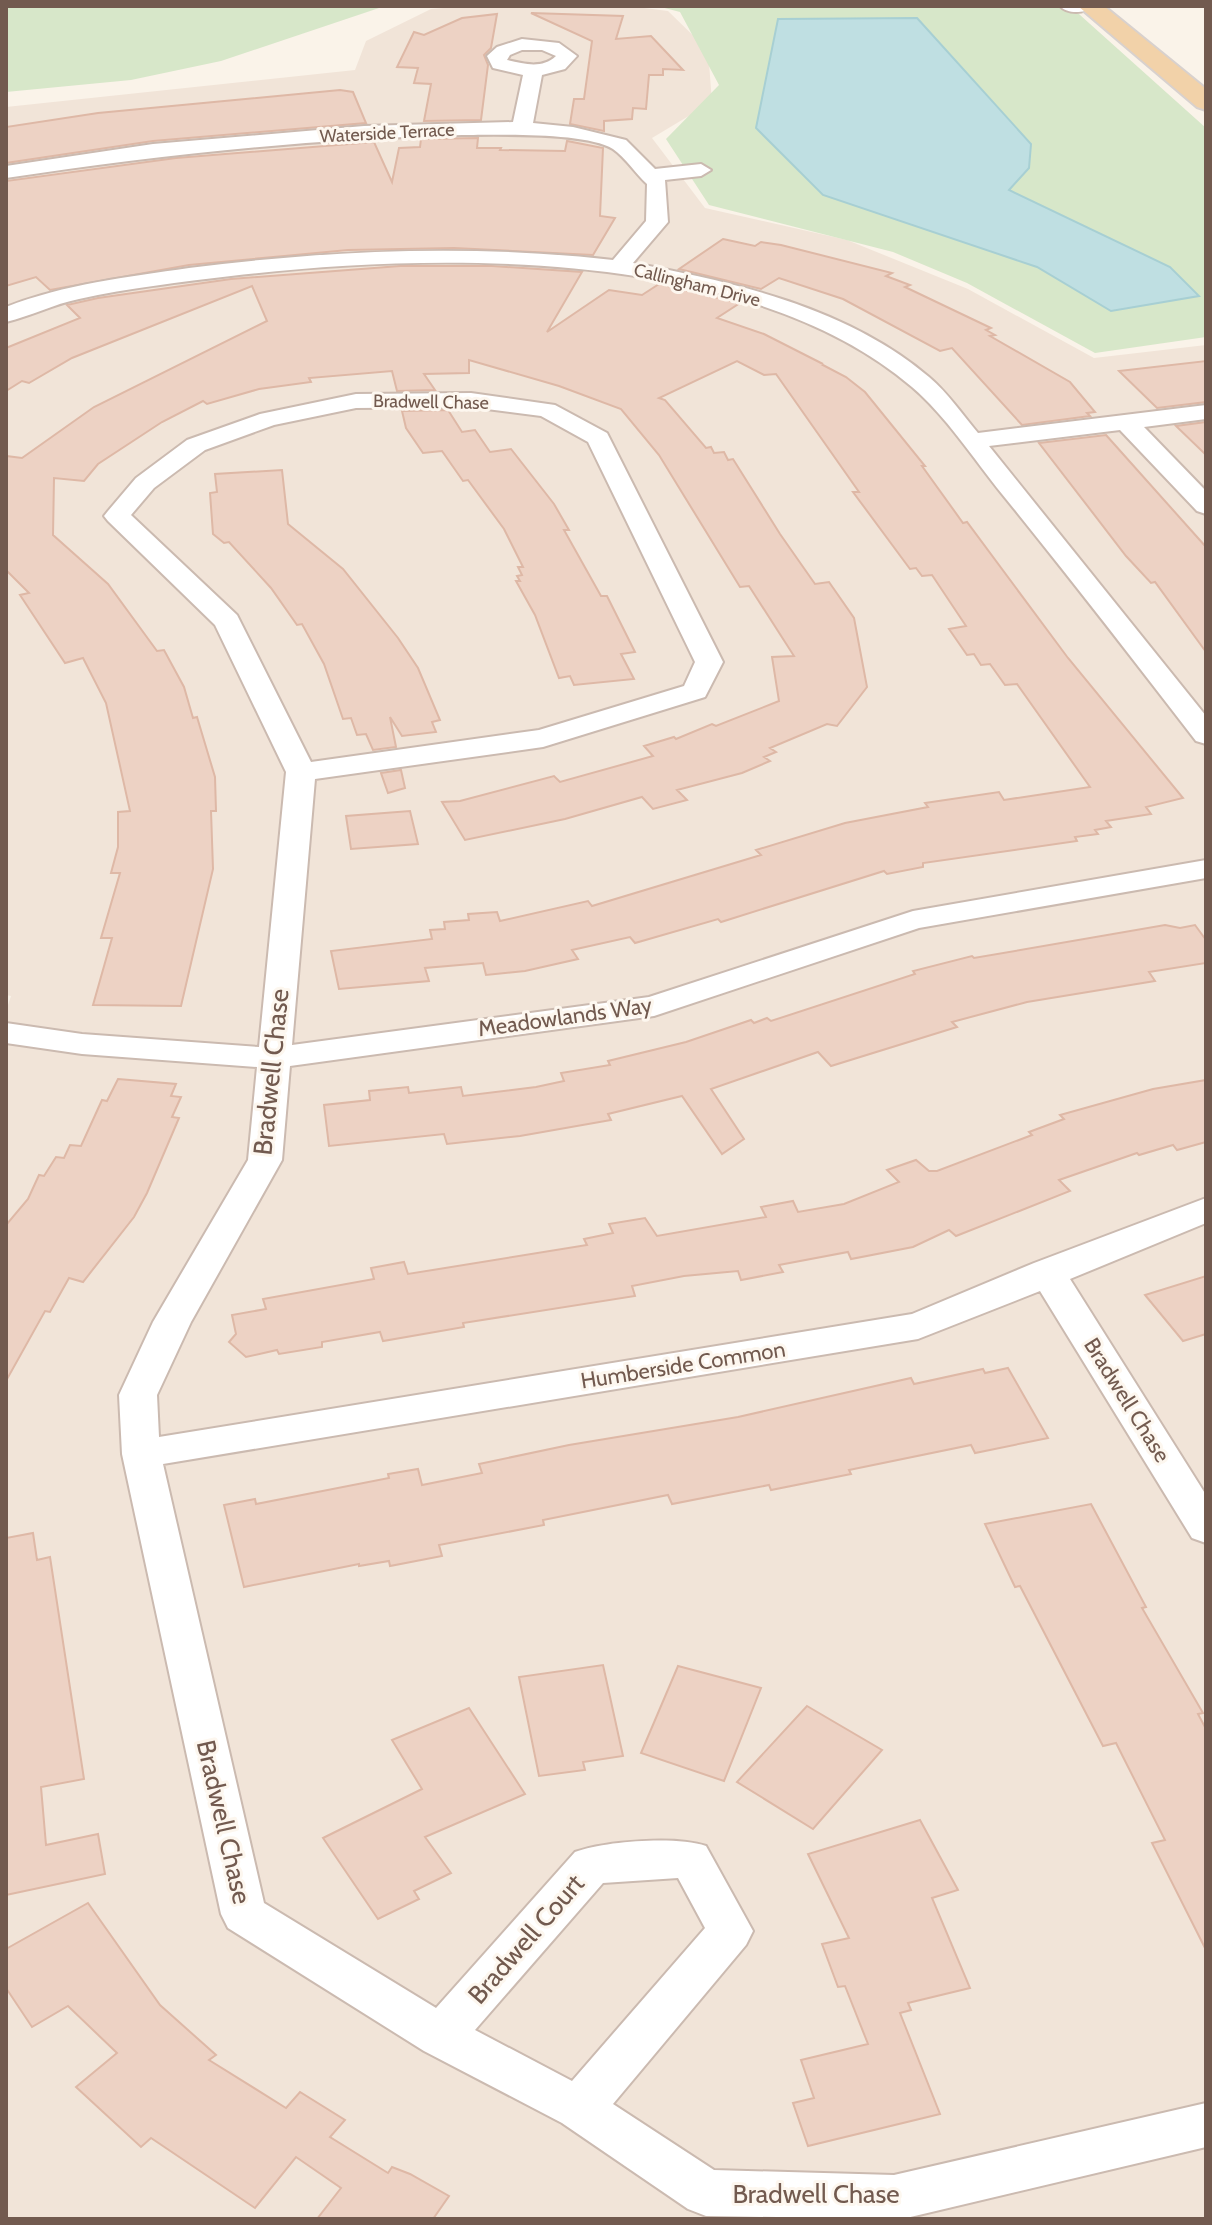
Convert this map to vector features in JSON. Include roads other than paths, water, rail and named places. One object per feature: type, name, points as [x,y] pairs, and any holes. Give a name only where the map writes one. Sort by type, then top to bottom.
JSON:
[{"type":"main road","points":[[1090,6],[1206,102]]},
{"type":"street","points":[[1069,6],[1083,6]]},
{"type":"street","points":[[522,128],[533,71]]},
{"type":"street","name":"Waterside Terrace","points":[[6,172],[168,149],[364,132],[522,128],[573,133],[619,144],[650,176]]},
{"type":"street","points":[[650,176],[701,170]]},
{"type":"street","points":[[620,265],[657,222],[657,183],[650,176]]},
{"type":"street","name":"Callingham Drive","points":[[6,315],[118,284],[258,266],[427,254],[504,255],[620,265],[710,284],[783,307],[828,325],[877,352],[920,382],[972,441],[1206,735]]},
{"type":"street","name":"Bradwell Chase","points":[[301,772],[543,738],[695,691],[709,662],[598,438],[547,410],[471,400],[356,401],[268,419],[196,445],[145,483],[117,516],[227,621],[301,772],[265,1160],[172,1322],[138,1395],[141,1454],[244,1914],[441,2036],[579,2108],[706,2193],[894,2198],[1206,2125]]},
{"type":"street","points":[[972,441],[1206,412]]},
{"type":"street","points":[[1126,422],[1206,506]]},
{"type":"street","name":"Meadowlands Way","points":[[6,1033],[82,1044],[273,1058],[654,1006],[913,920],[1206,869]]},
{"type":"street","name":"Humberside Common","points":[[141,1454],[918,1326],[1206,1210]]},
{"type":"street","name":"Bradwell Chase","points":[[1047,1272],[1206,1528]]},
{"type":"street","name":"Bradwell Court","points":[[441,2036],[591,1865],[690,1859],[730,1931],[579,2108]]},
{"type":"water","points":[[917,18],[1031,144],[1029,168],[1009,190],[1170,267],[1199,296],[1111,311],[1037,267],[823,195],[756,128],[778,19]]}]
